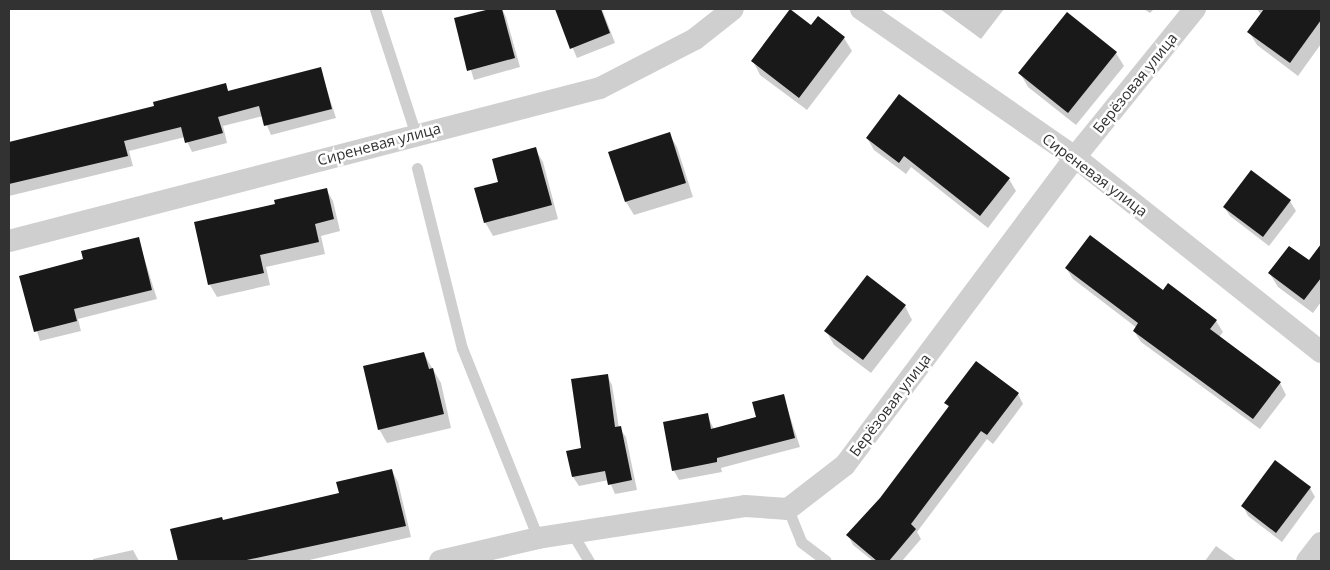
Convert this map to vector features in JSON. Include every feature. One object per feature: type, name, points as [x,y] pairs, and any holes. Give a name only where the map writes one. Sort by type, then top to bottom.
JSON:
[{"type":"street","name":"Сиреневая улица","points":[[9,241],[600,88],[695,39],[733,9]]},
{"type":"street","name":"Сиреневая улица","points":[[861,9],[1075,157],[1321,352]]},
{"type":"street","name":"Берёзовая улица","points":[[788,509],[845,465],[1075,157],[1195,9]]},
{"type":"street","points":[[440,561],[538,538],[745,506],[788,509]]},
{"type":"street","points":[[1307,561],[1321,543]]},
{"type":"lane","points":[[375,9],[416,135]]},
{"type":"lane","points":[[417,168],[462,348],[538,538]]},
{"type":"lane","points":[[788,509],[801,542],[826,561]]},
{"type":"lane","points":[[572,533],[589,561]]},
{"type":"building","points":[[490,9],[502,9],[515,58],[467,71],[454,18]]},
{"type":"building","points":[[555,9],[601,9],[610,33],[570,49]]},
{"type":"building","points":[[790,9],[811,25],[818,16],[845,37],[799,98],[751,61]]},
{"type":"building","points":[[1264,9],[1321,9],[1321,20],[1290,63],[1247,32]]},
{"type":"building","points":[[1067,12],[1117,52],[1068,113],[1018,73]]},
{"type":"building","points":[[321,67],[332,109],[264,126],[259,106],[218,117],[223,133],[185,143],[181,127],[124,141],[128,156],[9,184],[9,142],[154,106],[153,102],[226,83],[228,91]]},
{"type":"building","points":[[899,94],[1010,178],[980,216],[904,156],[899,163],[866,138]]},
{"type":"building","points":[[670,132],[686,183],[625,202],[608,152]]},
{"type":"building","points":[[536,147],[552,205],[484,223],[474,188],[498,182],[492,159]]},
{"type":"building","points":[[1251,170],[1291,200],[1263,237],[1223,207]]},
{"type":"building","points":[[327,188],[334,219],[315,224],[319,242],[260,255],[264,273],[208,285],[194,222],[275,204],[274,200]]},
{"type":"building","points":[[1090,235],[1163,290],[1168,283],[1217,320],[1210,329],[1281,382],[1253,419],[1133,331],[1138,323],[1065,268]]},
{"type":"building","points":[[139,237],[152,290],[74,309],[77,321],[34,332],[19,276],[83,259],[81,251]]},
{"type":"building","points":[[1321,244],[1321,278],[1304,300],[1268,273],[1289,246],[1309,260]]},
{"type":"building","points":[[867,275],[906,305],[863,360],[824,331]]},
{"type":"building","points":[[424,352],[429,369],[433,368],[444,414],[378,430],[363,366]]},
{"type":"building","points":[[976,361],[1019,393],[987,435],[981,431],[911,524],[916,529],[889,561],[877,561],[846,535],[880,498],[949,406],[944,403]]},
{"type":"building","points":[[608,374],[615,427],[621,426],[632,480],[608,485],[605,471],[572,477],[566,451],[581,448],[571,379]]},
{"type":"building","points":[[784,394],[795,438],[717,458],[717,462],[672,471],[663,422],[708,413],[711,429],[756,417],[752,402]]},
{"type":"building","points":[[1275,460],[1311,487],[1276,533],[1241,506]]},
{"type":"building","points":[[392,469],[406,526],[242,561],[178,561],[170,529],[222,517],[223,520],[339,493],[336,482]]}]
